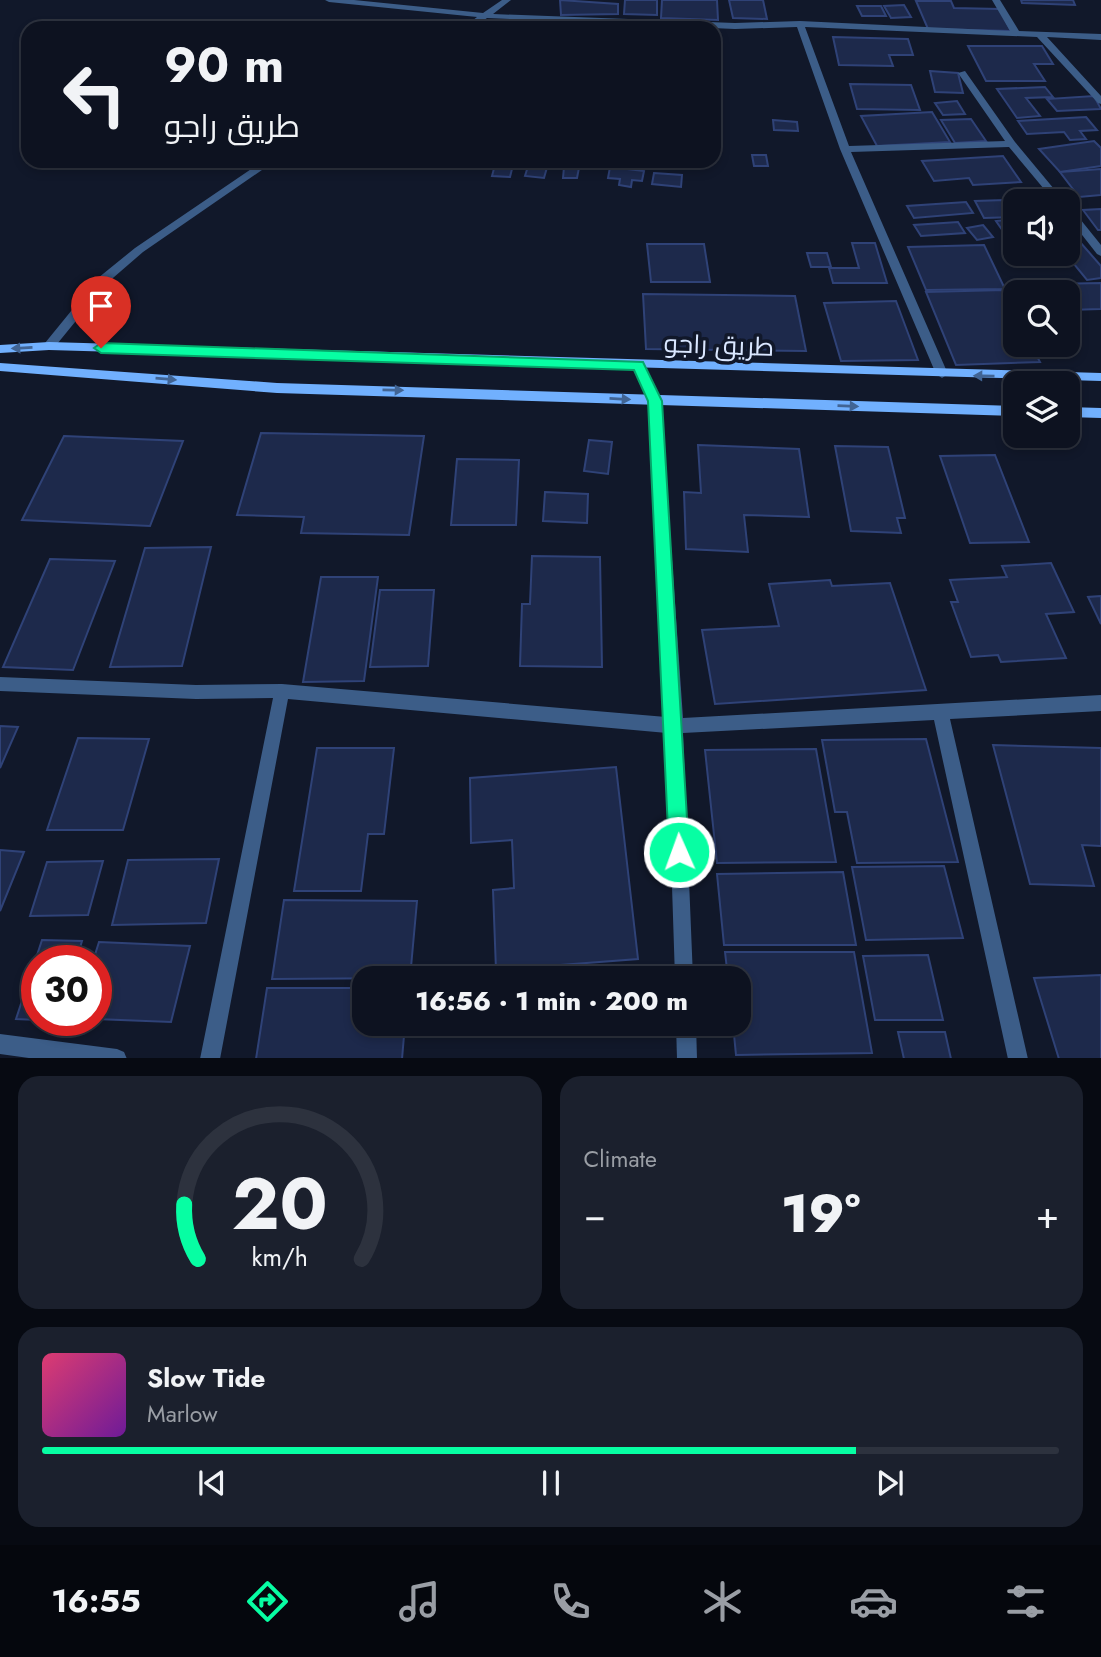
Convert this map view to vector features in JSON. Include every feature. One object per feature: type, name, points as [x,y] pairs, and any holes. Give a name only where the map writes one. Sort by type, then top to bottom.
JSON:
[{"type":"main road","name":"طريق راجو","points":[[0,349],[49,346],[1101,377]]},
{"type":"main road","points":[[0,367],[276,388],[1003,411]]},
{"type":"main road","points":[[1080,412],[1101,413]]},
{"type":"street","points":[[329,0],[485,16],[610,21]]},
{"type":"street","points":[[478,21],[507,0]]},
{"type":"street","points":[[996,0],[1015,32]]},
{"type":"street","points":[[800,24],[845,149],[942,374]]},
{"type":"street","points":[[721,25],[800,24],[1101,37]]},
{"type":"street","points":[[1038,33],[1101,101]]},
{"type":"street","points":[[962,73],[1012,144],[1049,189]]},
{"type":"street","points":[[845,149],[1012,144]]},
{"type":"street","points":[[49,346],[102,281],[139,250],[260,168]]},
{"type":"street","points":[[1080,226],[1101,252]]},
{"type":"street","points":[[639,365],[655,401],[675,726],[684,966]]},
{"type":"street","points":[[0,684],[196,692],[282,691],[675,726],[1101,703]]},
{"type":"street","points":[[210,1058],[282,691]]},
{"type":"street","points":[[940,712],[1018,1058]]},
{"type":"street","points":[[686,1036],[687,1058]]},
{"type":"street","points":[[0,1044],[109,1058]]},
{"type":"building","points":[[560,0],[618,4],[618,14],[561,15]]},
{"type":"building","points":[[625,0],[657,0],[657,15],[624,14]]},
{"type":"building","points":[[662,0],[717,0],[718,20],[661,18]]},
{"type":"building","points":[[729,0],[763,0],[767,19],[733,18]]},
{"type":"building","points":[[1021,0],[1073,0],[1075,5],[1022,3]]},
{"type":"building","points":[[916,1],[951,1],[954,8],[1000,9],[1011,31],[928,29]]},
{"type":"building","points":[[904,5],[911,17],[891,18],[884,6]]},
{"type":"building","points":[[857,6],[881,6],[886,16],[862,16]]},
{"type":"building","points":[[833,37],[908,39],[913,55],[889,55],[893,66],[839,65]]},
{"type":"building","points":[[968,46],[1042,46],[1053,64],[1034,64],[1045,81],[986,81]]},
{"type":"building","points":[[930,71],[958,73],[963,93],[935,92]]},
{"type":"building","points":[[850,84],[911,85],[920,110],[857,109]]},
{"type":"building","points":[[1045,87],[1053,97],[1026,98],[1040,116],[1017,118],[997,89]]},
{"type":"building","points":[[1094,96],[1101,109],[1057,111],[1047,99]]},
{"type":"building","points":[[957,101],[965,114],[943,115],[935,103]]},
{"type":"building","points":[[932,112],[950,142],[877,146],[861,116]]},
{"type":"building","points":[[1086,117],[1097,130],[1080,131],[1086,139],[1070,140],[1064,132],[1027,134],[1018,121]]},
{"type":"building","points":[[971,119],[986,141],[955,143],[941,120]]},
{"type":"building","points":[[773,120],[797,122],[798,131],[774,130]]},
{"type":"building","points":[[1094,141],[1101,148],[1101,166],[1060,172],[1039,149]]},
{"type":"building","points":[[752,155],[766,155],[768,166],[754,166]]},
{"type":"building","points":[[1003,156],[1021,182],[973,185],[969,178],[934,181],[922,161]]},
{"type":"building","points":[[494,168],[512,168],[510,177],[492,176]]},
{"type":"building","points":[[527,168],[547,168],[544,178],[525,176]]},
{"type":"building","points":[[564,168],[579,168],[577,178],[563,178]]},
{"type":"building","points":[[610,168],[644,171],[642,181],[632,180],[631,187],[619,185],[620,179],[608,178]]},
{"type":"building","points":[[1101,169],[1101,195],[1080,197],[1080,189],[1073,189],[1060,172]]},
{"type":"building","points":[[654,173],[682,175],[681,187],[652,184]]},
{"type":"building","points":[[1003,200],[1003,217],[984,218],[975,201]]},
{"type":"building","points":[[966,202],[973,213],[914,218],[907,206]]},
{"type":"building","points":[[1101,209],[1101,230],[1098,230],[1083,210]]},
{"type":"building","points":[[1003,220],[1003,231],[996,221]]},
{"type":"building","points":[[958,222],[965,233],[921,236],[914,225]]},
{"type":"building","points":[[983,225],[993,237],[977,240],[967,228]]},
{"type":"building","points":[[1080,242],[1101,266],[1101,278],[1087,280],[1076,266],[1080,266]]},
{"type":"building","points":[[852,243],[875,243],[887,283],[833,283],[829,268],[859,268]]},
{"type":"building","points":[[647,244],[704,244],[710,282],[651,282]]},
{"type":"building","points":[[984,245],[1003,289],[926,290],[908,247]]},
{"type":"building","points":[[807,253],[827,253],[831,267],[811,267]]},
{"type":"building","points":[[1080,283],[1101,283],[1101,309],[1080,310]]},
{"type":"building","points":[[1003,290],[1003,357],[1037,357],[1040,362],[956,365],[926,292]]},
{"type":"building","points":[[643,294],[795,296],[806,351],[646,349]]},
{"type":"building","points":[[896,301],[918,360],[841,361],[824,303]]},
{"type":"building","points":[[261,433],[424,436],[409,535],[301,533],[304,517],[237,515]]},
{"type":"building","points":[[64,436],[183,441],[150,526],[22,520]]},
{"type":"building","points":[[589,440],[612,442],[608,474],[584,471]]},
{"type":"building","points":[[698,445],[799,449],[809,517],[744,515],[748,552],[686,549],[684,492],[701,493]]},
{"type":"building","points":[[835,446],[888,447],[905,518],[897,518],[901,533],[851,531]]},
{"type":"building","points":[[995,455],[1029,542],[970,543],[940,456]]},
{"type":"building","points":[[457,459],[519,460],[516,525],[451,525]]},
{"type":"building","points":[[545,492],[588,494],[587,523],[543,521]]},
{"type":"building","points":[[211,547],[182,666],[110,667],[145,548]]},
{"type":"building","points":[[532,556],[600,557],[602,667],[520,666],[522,604],[530,604]]},
{"type":"building","points":[[50,559],[115,561],[73,670],[3,667]]},
{"type":"building","points":[[1051,563],[1074,612],[1046,614],[1066,658],[1001,662],[998,655],[971,657],[951,602],[958,602],[950,580],[1007,577],[1002,566]]},
{"type":"building","points":[[321,577],[378,577],[364,681],[303,682]]},
{"type":"building","points":[[830,580],[832,586],[890,583],[926,690],[715,704],[702,630],[779,626],[769,584]]},
{"type":"building","points":[[380,590],[434,590],[428,666],[370,667]]},
{"type":"building","points":[[1101,596],[1101,624],[1088,597]]},
{"type":"building","points":[[0,726],[18,727],[0,768]]},
{"type":"building","points":[[78,738],[149,739],[123,830],[47,830]]},
{"type":"building","points":[[926,739],[958,862],[857,863],[847,812],[835,812],[822,740]]},
{"type":"building","points":[[993,745],[1101,748],[1101,846],[1082,845],[1094,886],[1030,884]]},
{"type":"building","points":[[317,748],[394,748],[384,834],[368,834],[361,891],[294,891]]},
{"type":"building","points":[[816,749],[836,862],[717,863],[705,750]]},
{"type":"building","points":[[616,767],[638,959],[548,966],[496,966],[493,890],[514,888],[512,840],[471,843],[470,778]]},
{"type":"building","points":[[0,850],[24,852],[0,911]]},
{"type":"building","points":[[219,859],[206,923],[112,925],[128,860]]},
{"type":"building","points":[[103,861],[88,915],[30,916],[47,862]]},
{"type":"building","points":[[944,866],[963,938],[866,940],[852,867]]},
{"type":"building","points":[[843,872],[856,945],[724,945],[717,874]]},
{"type":"building","points":[[284,900],[417,901],[411,966],[352,966],[352,978],[272,979]]},
{"type":"building","points":[[42,940],[82,941],[81,945],[40,945]]},
{"type":"building","points":[[99,942],[190,946],[171,1022],[112,1020],[112,945],[98,945]]},
{"type":"building","points":[[725,952],[854,952],[872,1053],[736,1055],[734,1036],[751,1036],[751,966],[727,966]]},
{"type":"building","points":[[928,955],[943,1020],[875,1020],[863,956]]},
{"type":"building","points":[[1101,975],[1101,1058],[1059,1058],[1034,978]]},
{"type":"building","points":[[267,988],[352,988],[352,1036],[404,1036],[402,1058],[256,1058]]},
{"type":"building","points":[[21,1004],[21,1019],[16,1019]]},
{"type":"building","points":[[898,1032],[945,1032],[951,1058],[904,1058]]},
{"type":"route","points":[[101,348],[453,357],[639,365],[655,401],[675,726],[679,852]]}]
